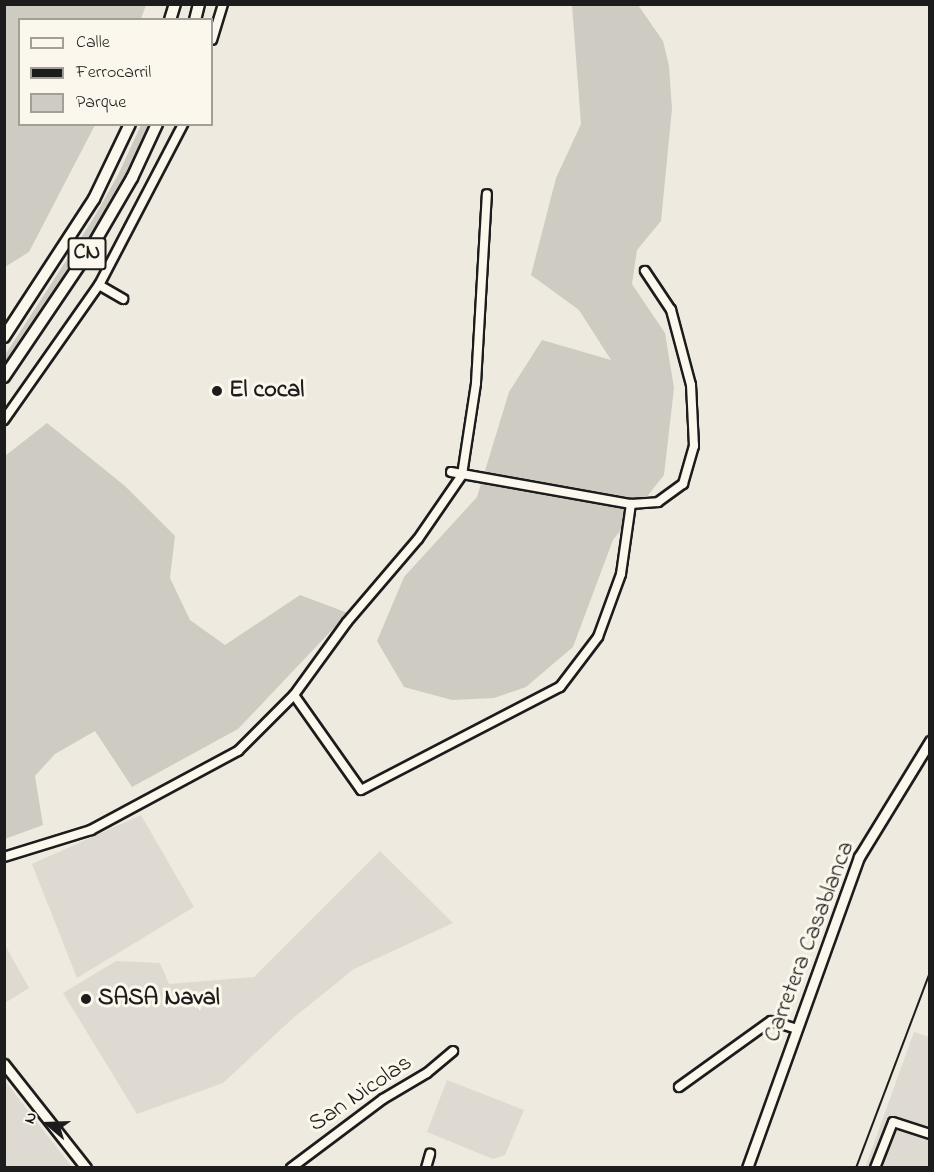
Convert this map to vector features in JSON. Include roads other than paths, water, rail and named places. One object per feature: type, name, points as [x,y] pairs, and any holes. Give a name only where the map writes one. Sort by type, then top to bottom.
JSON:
[{"type":"highway","name":"CN","points":[[4,337],[94,199],[129,126]]},
{"type":"highway","name":"CN","points":[[4,376],[93,245],[132,178],[156,126]]},
{"type":"main road","name":"Carretera Casablanca","points":[[747,1167],[859,857],[930,741]]},
{"type":"main road","points":[[4,1064],[86,1167]]},
{"type":"street","points":[[213,37],[223,4]]},
{"type":"street","points":[[4,420],[99,285],[182,126]]},
{"type":"street","points":[[4,857],[90,830],[238,751],[294,695],[347,622],[418,539],[462,475],[476,383],[487,194]]},
{"type":"street","points":[[451,472],[631,504],[658,502],[683,484],[694,446],[691,385],[671,310],[645,271]]},
{"type":"street","points":[[99,285],[123,299]]},
{"type":"street","points":[[294,695],[361,790],[560,687],[598,637],[621,574],[631,504]]},
{"type":"street","points":[[679,1088],[771,1021],[797,1029]]},
{"type":"street","name":"San Nicolas","points":[[291,1167],[383,1099],[427,1073],[453,1051]]},
{"type":"street","points":[[875,1167],[893,1122],[930,1134]]},
{"type":"street","points":[[426,1167],[430,1154]]},
{"type":"railway","points":[[856,1168],[930,972]]},
{"type":"place","name":"El cocal","points":[[217,391]]},
{"type":"place","name":"SASA Naval","points":[[86,999]]}]
